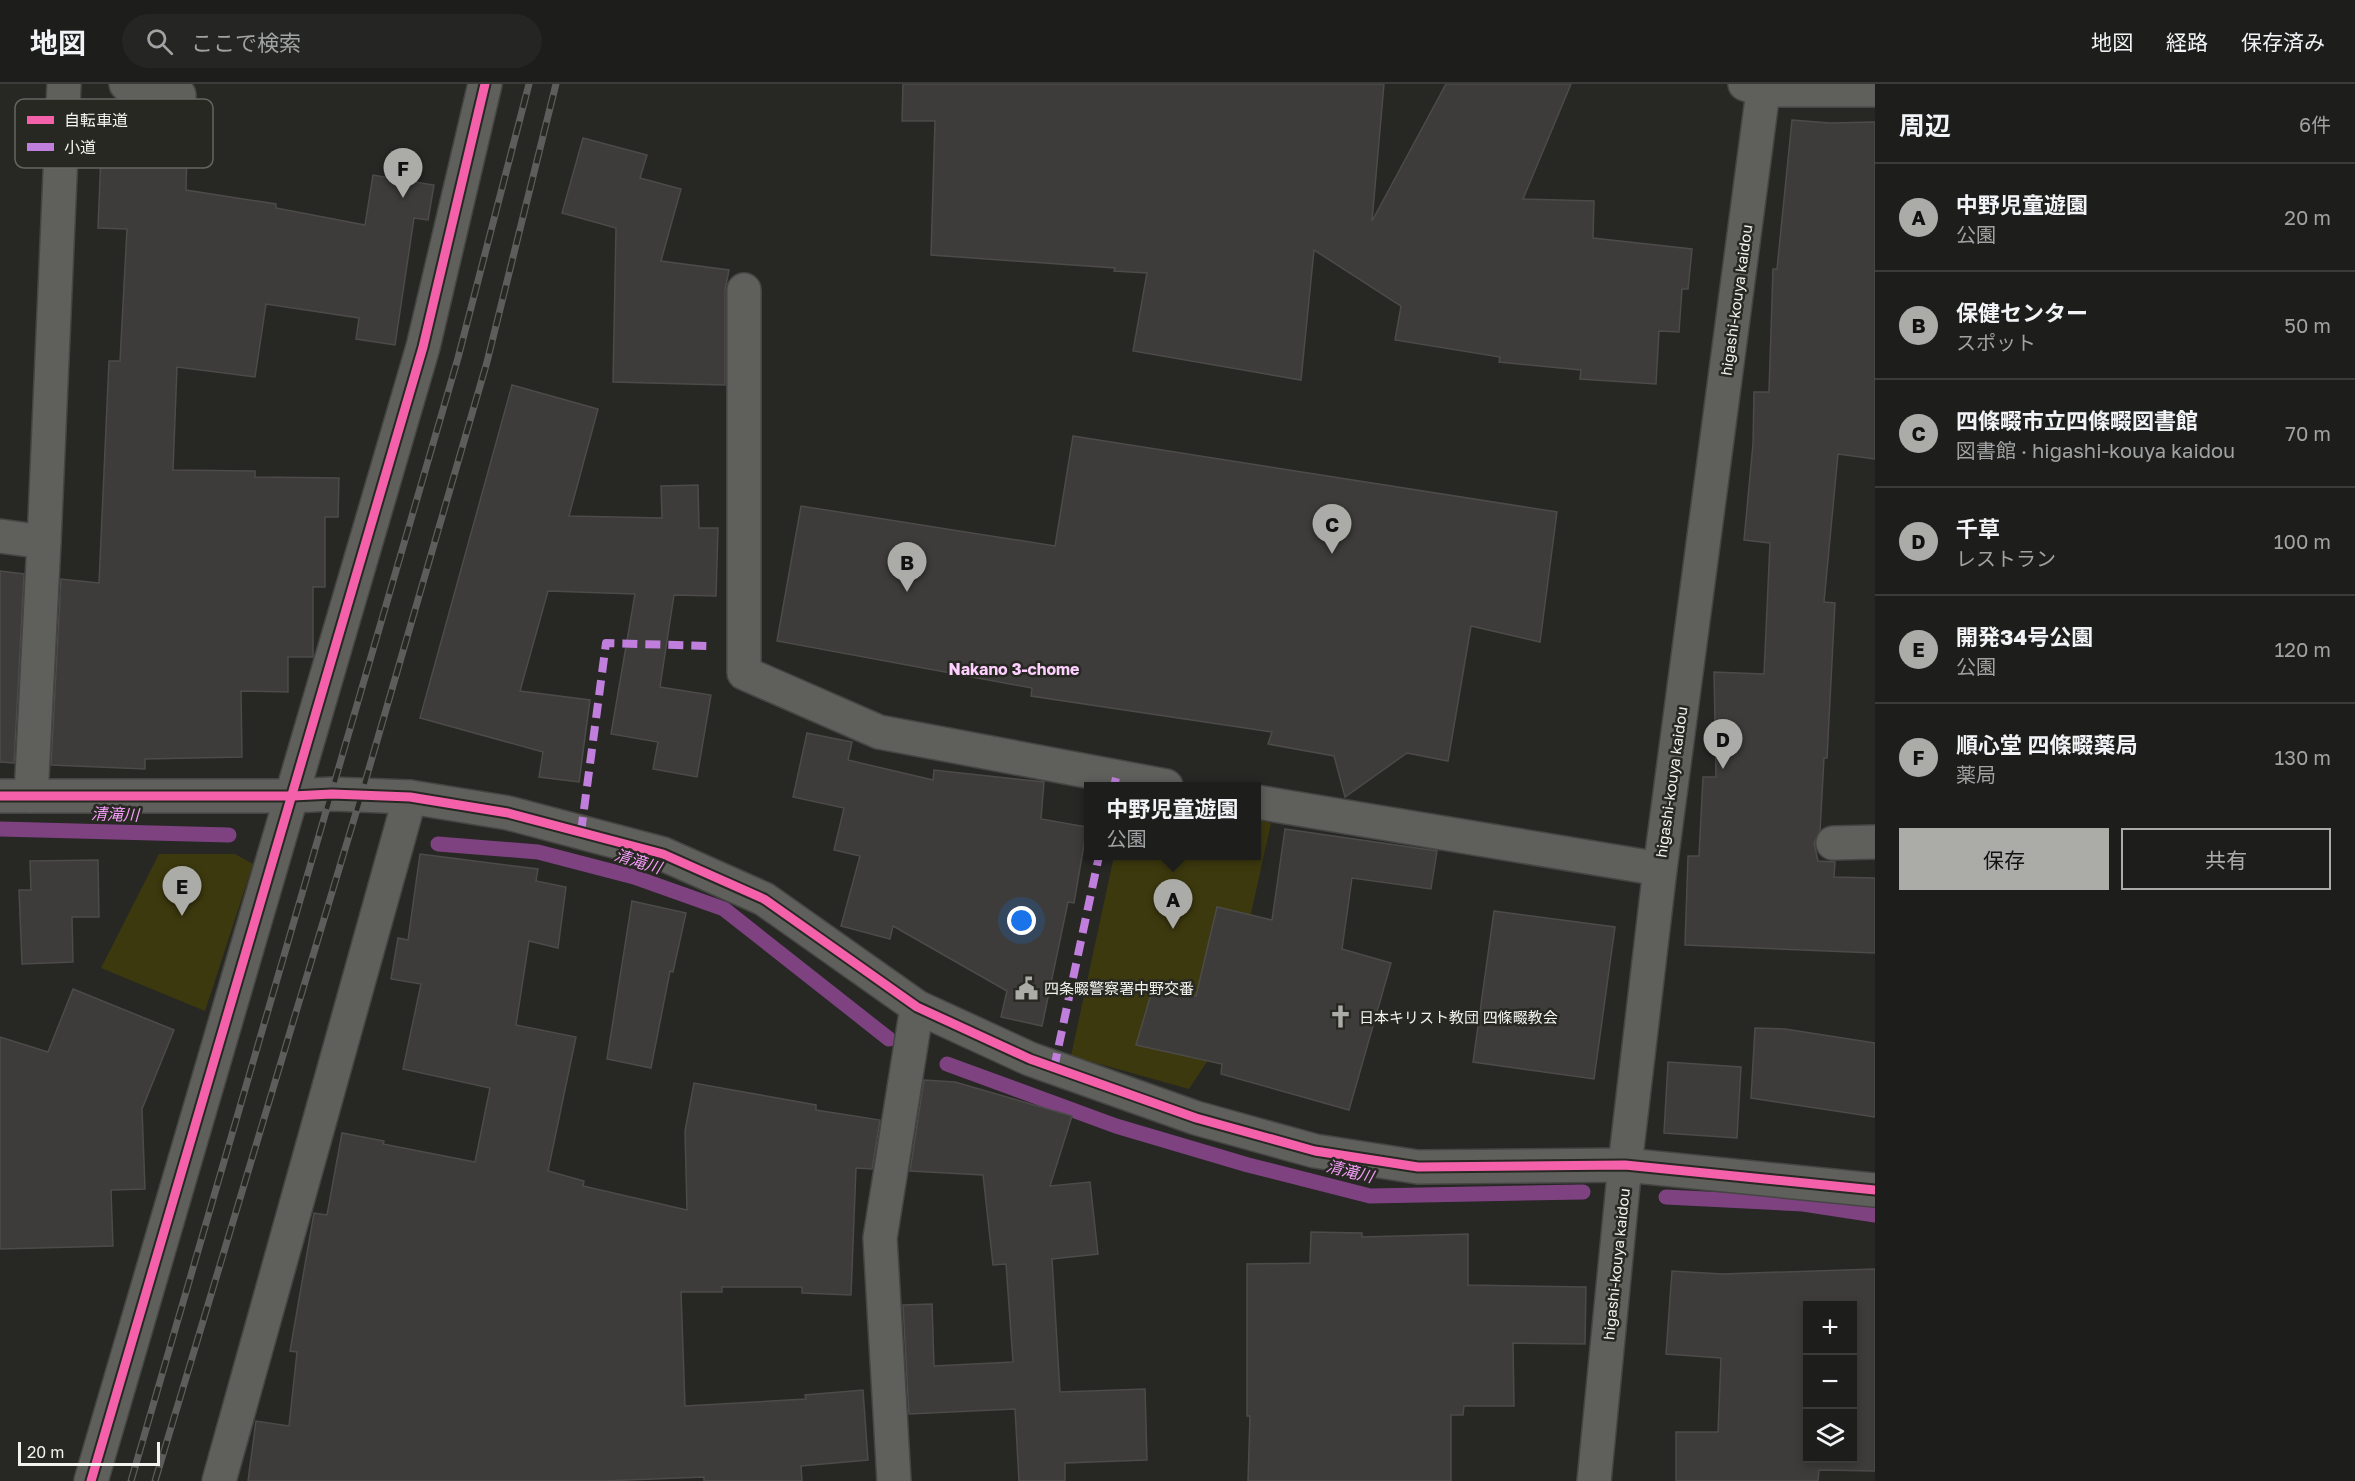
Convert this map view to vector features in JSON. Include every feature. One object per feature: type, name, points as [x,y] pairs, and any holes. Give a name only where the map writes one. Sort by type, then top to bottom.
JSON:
[{"type":"street","points":[[62,99],[63,84]]},
{"type":"street","points":[[126,84],[179,95]]},
{"type":"street","points":[[91,1481],[423,347],[485,84]]},
{"type":"street","points":[[1758,86],[1875,90]]},
{"type":"street","name":"higashi-kouya kaidou","points":[[1594,1481],[1625,1165],[1758,86]]},
{"type":"street","points":[[60,168],[44,542],[35,673],[16,796],[332,794],[411,797],[508,813],[663,854],[764,899],[917,1007],[1054,1068],[1196,1118],[1316,1151],[1418,1167],[1625,1165],[1875,1190]]},
{"type":"street","points":[[744,290],[744,673],[879,732],[1145,782]]},
{"type":"street","points":[[0,536],[44,542]]},
{"type":"street","points":[[219,1481],[411,797]]},
{"type":"street","points":[[1261,803],[1660,869]]},
{"type":"street","points":[[1833,843],[1875,842]]},
{"type":"street","points":[[894,1481],[880,1238],[917,1007]]},
{"type":"shaded area","points":[[1261,821],[1271,823],[1224,1036],[1189,1089],[1071,1056],[1113,860],[1261,860]]},
{"type":"shaded area","points":[[159,854],[235,854],[253,864],[205,1011],[101,968]]},
{"type":"building","points":[[903,84],[1384,84],[1372,221],[1446,84],[1571,84],[1523,199],[1594,201],[1593,238],[1692,249],[1688,289],[1682,289],[1679,332],[1659,331],[1656,384],[1580,379],[1581,370],[1499,362],[1500,357],[1395,340],[1401,306],[1314,250],[1301,380],[1133,351],[1147,273],[1114,271],[1115,268],[931,255],[935,121],[902,121]]},
{"type":"building","points":[[1792,120],[1830,123],[1875,122],[1875,459],[1838,454],[1824,602],[1835,603],[1827,758],[1824,758],[1820,831],[1814,843],[1818,861],[1835,862],[1834,877],[1875,878],[1875,953],[1685,945],[1688,856],[1699,856],[1703,777],[1716,777],[1714,672],[1764,674],[1770,543],[1744,540],[1753,444],[1754,392],[1769,392],[1773,269],[1777,269]]},
{"type":"building","points":[[583,138],[647,155],[640,178],[681,189],[661,261],[729,270],[725,290],[725,385],[613,382],[616,228],[562,213]]},
{"type":"building","points":[[100,168],[187,168],[186,190],[276,204],[276,208],[365,225],[373,175],[434,185],[428,220],[414,218],[395,345],[356,339],[359,318],[266,304],[255,377],[177,367],[173,470],[255,471],[255,477],[339,478],[338,517],[325,517],[325,587],[313,587],[313,657],[288,657],[288,692],[241,691],[242,757],[145,759],[145,769],[51,765],[61,579],[99,583],[109,361],[120,361],[127,229],[98,228]]},
{"type":"building","points":[[512,385],[598,409],[569,516],[662,518],[661,486],[698,485],[699,528],[718,528],[716,596],[674,595],[660,687],[711,695],[697,777],[653,769],[658,742],[611,734],[635,594],[548,591],[520,691],[590,700],[579,782],[539,777],[543,752],[420,718]]},
{"type":"building","points":[[1073,436],[1557,512],[1540,642],[1471,626],[1448,761],[1407,753],[1345,797],[1334,756],[1268,744],[1272,732],[1031,696],[1032,688],[777,641],[801,506],[1055,546]]},
{"type":"building","points":[[0,571],[24,574],[14,763],[0,762]]},
{"type":"building","points":[[807,733],[852,742],[848,760],[933,780],[934,770],[1044,782],[1041,819],[1084,826],[1084,845],[1074,903],[1068,902],[1042,1026],[1001,1017],[1007,991],[893,926],[890,939],[841,926],[860,856],[834,850],[844,808],[793,797]]},
{"type":"building","points":[[1285,829],[1437,851],[1431,889],[1352,878],[1342,949],[1391,963],[1349,1110],[1221,1074],[1222,1064],[1136,1045],[1154,984],[1196,996],[1217,907],[1272,920]]},
{"type":"building","points":[[420,854],[538,869],[536,881],[566,887],[558,948],[529,941],[516,1025],[576,1037],[548,1171],[584,1181],[583,1186],[687,1210],[685,1131],[694,1083],[816,1105],[816,1110],[880,1120],[872,1169],[856,1168],[851,1295],[802,1293],[802,1287],[722,1287],[722,1292],[681,1292],[685,1406],[806,1399],[805,1395],[863,1390],[868,1460],[801,1466],[802,1481],[704,1481],[704,1477],[603,1481],[248,1481],[256,1421],[289,1426],[297,1352],[290,1351],[314,1213],[327,1215],[342,1133],[384,1141],[383,1144],[475,1162],[490,1088],[403,1069],[421,984],[391,979],[398,938],[408,940]]},
{"type":"building","points":[[98,860],[99,917],[72,917],[73,962],[22,964],[19,890],[31,890],[30,861]]},
{"type":"building","points":[[632,901],[686,913],[673,972],[670,971],[651,1068],[607,1059]]},
{"type":"building","points":[[1494,911],[1615,927],[1594,1079],[1473,1062]]},
{"type":"building","points":[[73,989],[174,1030],[142,1109],[145,1189],[111,1190],[113,1246],[0,1249],[0,1037],[48,1052]]},
{"type":"building","points":[[1755,1028],[1785,1029],[1875,1043],[1875,1117],[1751,1098]]},
{"type":"building","points":[[1668,1062],[1741,1067],[1737,1138],[1664,1133]]},
{"type":"building","points":[[924,1080],[955,1082],[1072,1116],[1050,1186],[1090,1182],[1098,1254],[1052,1259],[1060,1392],[1145,1389],[1147,1460],[1065,1463],[1065,1481],[1019,1481],[1015,1409],[909,1414],[903,1305],[932,1304],[934,1366],[1013,1362],[1006,1264],[993,1265],[983,1175],[910,1171]]},
{"type":"building","points":[[1311,1232],[1362,1233],[1362,1237],[1468,1234],[1468,1285],[1586,1287],[1585,1344],[1513,1343],[1514,1406],[1464,1406],[1463,1415],[1451,1415],[1451,1481],[1248,1481],[1250,1416],[1247,1416],[1247,1264],[1310,1263]]},
{"type":"building","points":[[1875,1269],[1875,1471],[1819,1470],[1818,1481],[1676,1481],[1676,1432],[1718,1432],[1721,1358],[1666,1354],[1672,1271],[1722,1274]]},
{"type":"waterway","name":"清滝川","points":[[0,829],[229,835]]},
{"type":"waterway","name":"清滝川","points":[[438,844],[538,852],[634,877],[724,909],[889,1039]]},
{"type":"waterway","name":"清滝川","points":[[947,1064],[1116,1126],[1248,1165],[1370,1196],[1583,1192]]},
{"type":"waterway","name":"清滝川","points":[[1666,1197],[1803,1204],[1875,1215]]},
{"type":"railway","points":[[131,1481],[458,358],[529,84]]},
{"type":"railway","points":[[155,1481],[361,796],[487,362],[556,84]]},
{"type":"marked path","points":[[581,832],[606,643],[708,646]]},
{"type":"marked path","points":[[1115,782],[1116,778]]},
{"type":"marked path","points":[[1054,1068],[1098,860]]},
{"type":"cycle path","points":[[91,1481],[423,347],[485,84]]},
{"type":"cycle path","points":[[0,796],[332,794],[410,797],[508,813],[663,854],[764,899],[917,1007],[1030,1059],[1196,1118],[1315,1151],[1418,1167],[1625,1165],[1875,1190]]},
{"type":"place","name":"順心堂 四條畷薬局","points":[[403,198]]},
{"type":"place","name":"四條畷市立四條畷図書館","points":[[1332,554]]},
{"type":"place","name":"保健センター","points":[[907,592]]},
{"type":"place","name":"千草","points":[[1723,769]]},
{"type":"place","name":"開発34号公園","points":[[182,916]]},
{"type":"place","name":"中野児童遊園","points":[[1173,929]]},
{"type":"place","name":"四条畷警察署中野交番","points":[[1026,988]]},
{"type":"place","name":"日本キリスト教団 四條畷教会","points":[[1341,1017]]},
{"type":"district","name":"Nakano 3-chome","points":[[1014,669]]}]
